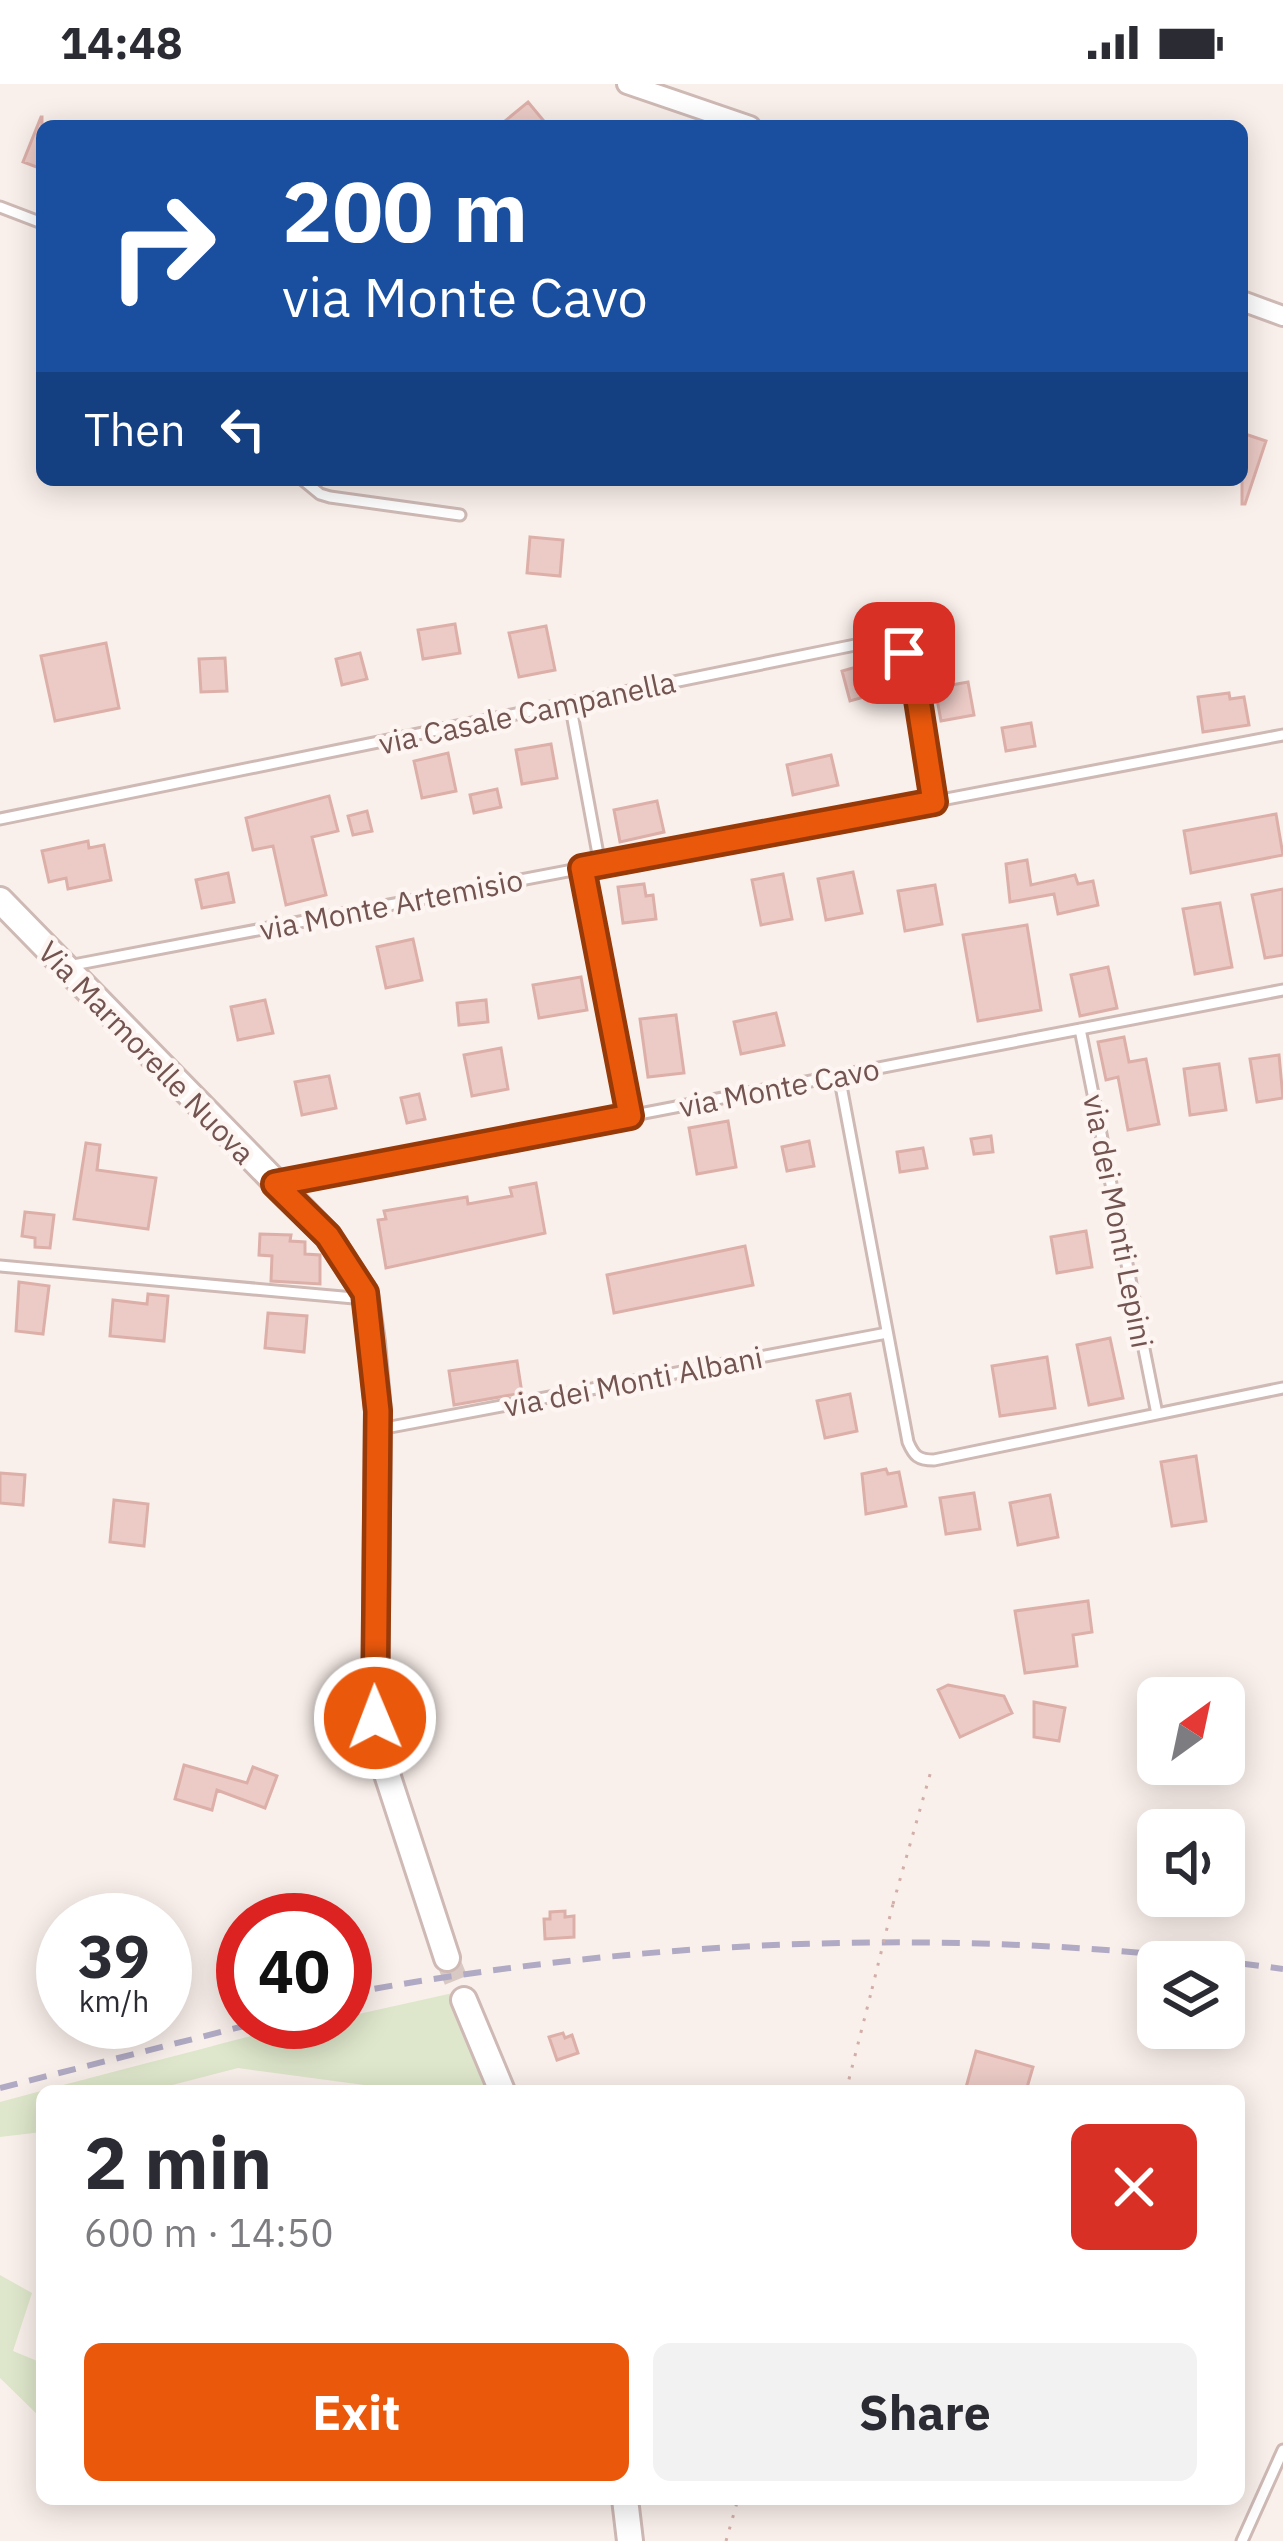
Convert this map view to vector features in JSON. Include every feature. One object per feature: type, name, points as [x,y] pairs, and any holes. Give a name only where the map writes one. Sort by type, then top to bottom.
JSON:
[{"type":"street","points":[[627,84],[732,120]]},
{"type":"street","points":[[1248,303],[1283,316]]},
{"type":"street","name":"Via Marmorelle Nuova","points":[[0,900],[346,1259],[366,1299],[378,1429],[375,1718],[386,1768],[447,1958]]},
{"type":"street","points":[[464,2000],[499,2085]]},
{"type":"street","points":[[626,2505],[630,2541]]},
{"type":"lane","points":[[0,207],[36,221]]},
{"type":"lane","points":[[310,486],[330,497],[460,515]]},
{"type":"lane","name":"via Casale Campanella","points":[[0,819],[860,644],[888,645],[904,653],[913,668],[934,802]]},
{"type":"lane","points":[[570,703],[600,865]]},
{"type":"lane","name":"via Monte Artemisio","points":[[64,966],[1283,736]]},
{"type":"lane","points":[[582,868],[630,1116]]},
{"type":"lane","name":"via Monte Cavo","points":[[275,1184],[1283,990]]},
{"type":"lane","name":"via dei Monti Lepini","points":[[1080,1029],[1157,1414]]},
{"type":"lane","points":[[839,1075],[908,1442],[921,1460],[1283,1388]]},
{"type":"lane","points":[[0,1266],[366,1299]]},
{"type":"lane","name":"via dei Monti Albani","points":[[378,1429],[887,1334]]},
{"type":"lane","points":[[1243,2541],[1283,2450]]},
{"type":"path","points":[[848,2085],[931,1771]]},
{"type":"path","points":[[726,2541],[735,2505]]},
{"type":"green space","points":[[453,1993],[486,2085],[364,2085],[238,2068],[172,2085],[65,2085],[216,2045],[216,2049],[372,2049],[372,2011]]},
{"type":"green space","points":[[36,2093],[36,2133],[0,2137],[0,2102]]},
{"type":"green space","points":[[0,2275],[32,2293],[13,2351],[36,2361],[36,2413],[0,2378]]},
{"type":"building","points":[[528,102],[543,120],[506,120]]},
{"type":"building","points":[[36,130],[36,167],[23,162]]},
{"type":"building","points":[[1248,435],[1266,441],[1242,504],[1242,486],[1248,486]]},
{"type":"building","points":[[530,537],[563,540],[560,576],[527,573]]},
{"type":"building","points":[[455,624],[460,653],[423,659],[418,630]]},
{"type":"building","points":[[546,626],[555,670],[519,677],[509,633]]},
{"type":"building","points":[[106,643],[119,708],[55,721],[41,656]]},
{"type":"building","points":[[360,653],[367,679],[342,685],[336,659]]},
{"type":"building","points":[[225,658],[227,691],[201,692],[199,659]]},
{"type":"building","points":[[856,667],[864,697],[850,701],[842,671]]},
{"type":"building","points":[[968,682],[974,715],[941,721],[935,688]]},
{"type":"building","points":[[1229,693],[1230,699],[1244,697],[1249,725],[1203,732],[1198,697]]},
{"type":"building","points":[[1031,723],[1035,746],[1006,751],[1002,728]]},
{"type":"building","points":[[551,744],[557,778],[522,784],[516,750]]},
{"type":"building","points":[[448,753],[456,791],[422,798],[414,761]]},
{"type":"building","points":[[831,755],[838,785],[793,795],[787,765]]},
{"type":"building","points":[[497,789],[501,807],[474,813],[470,795]]},
{"type":"building","points":[[329,796],[338,831],[312,837],[326,895],[286,905],[273,846],[253,850],[246,818]]},
{"type":"building","points":[[657,801],[664,832],[620,842],[614,810]]},
{"type":"building","points":[[367,811],[372,831],[353,835],[348,816]]},
{"type":"building","points":[[1276,814],[1283,855],[1191,873],[1184,831]]},
{"type":"building","points":[[88,841],[89,848],[104,845],[111,880],[68,889],[66,878],[49,882],[42,851]]},
{"type":"building","points":[[1027,860],[1031,885],[1075,875],[1078,884],[1093,881],[1098,905],[1058,914],[1054,894],[1010,902],[1006,864]]},
{"type":"building","points":[[853,872],[862,913],[826,920],[818,879]]},
{"type":"building","points":[[228,873],[234,902],[202,908],[196,880]]},
{"type":"building","points":[[783,874],[792,919],[761,925],[752,880]]},
{"type":"building","points":[[644,884],[646,896],[653,895],[656,919],[623,923],[618,887]]},
{"type":"building","points":[[935,885],[942,924],[905,931],[898,891]]},
{"type":"building","points":[[1283,889],[1283,955],[1265,958],[1252,895]]},
{"type":"building","points":[[1220,903],[1232,967],[1195,974],[1183,909]]},
{"type":"building","points":[[1027,925],[1041,1010],[978,1021],[963,935]]},
{"type":"building","points":[[413,939],[422,980],[386,988],[377,947]]},
{"type":"building","points":[[1108,967],[1117,1008],[1080,1016],[1071,975]]},
{"type":"building","points":[[581,977],[587,1010],[539,1018],[533,985]]},
{"type":"building","points":[[265,1000],[273,1033],[238,1040],[231,1007]]},
{"type":"building","points":[[486,1000],[488,1022],[459,1025],[457,1003]]},
{"type":"building","points":[[776,1013],[784,1045],[741,1054],[734,1022]]},
{"type":"building","points":[[676,1015],[684,1073],[648,1077],[640,1019]]},
{"type":"building","points":[[1124,1037],[1129,1062],[1146,1059],[1159,1124],[1128,1130],[1118,1077],[1106,1080],[1098,1042]]},
{"type":"building","points":[[501,1048],[508,1089],[472,1096],[464,1055]]},
{"type":"building","points":[[1279,1055],[1283,1098],[1257,1102],[1250,1059]]},
{"type":"building","points":[[1219,1064],[1226,1110],[1190,1115],[1184,1069]]},
{"type":"building","points":[[329,1076],[336,1108],[302,1115],[295,1082]]},
{"type":"building","points":[[419,1094],[425,1119],[407,1123],[401,1098]]},
{"type":"building","points":[[728,1121],[736,1167],[697,1174],[689,1128]]},
{"type":"building","points":[[991,1136],[993,1152],[974,1154],[971,1139]]},
{"type":"building","points":[[809,1141],[814,1166],[787,1171],[782,1147]]},
{"type":"building","points":[[86,1143],[100,1145],[97,1170],[156,1178],[148,1229],[74,1219]]},
{"type":"building","points":[[923,1148],[927,1168],[900,1172],[897,1152]]},
{"type":"building","points":[[536,1183],[545,1233],[386,1268],[378,1220],[386,1219],[384,1211],[467,1197],[468,1204],[512,1196],[510,1188]]},
{"type":"building","points":[[25,1212],[54,1215],[50,1248],[35,1247],[35,1238],[22,1236]]},
{"type":"building","points":[[1086,1231],[1092,1267],[1057,1273],[1051,1237]]},
{"type":"building","points":[[260,1234],[291,1235],[290,1241],[305,1242],[305,1254],[320,1255],[320,1284],[271,1281],[272,1256],[259,1255]]},
{"type":"building","points":[[745,1246],[753,1285],[614,1313],[607,1275]]},
{"type":"building","points":[[19,1282],[49,1286],[43,1334],[16,1331]]},
{"type":"building","points":[[148,1294],[168,1296],[164,1341],[110,1336],[113,1300],[147,1304]]},
{"type":"building","points":[[268,1313],[307,1316],[304,1352],[265,1348]]},
{"type":"building","points":[[1110,1338],[1123,1398],[1089,1405],[1077,1345]]},
{"type":"building","points":[[1047,1357],[1055,1408],[1000,1416],[992,1366]]},
{"type":"building","points":[[517,1361],[522,1393],[454,1405],[449,1371]]},
{"type":"building","points":[[850,1394],[857,1431],[825,1438],[817,1401]]},
{"type":"building","points":[[1196,1456],[1206,1521],[1172,1526],[1161,1462]]},
{"type":"building","points":[[886,1469],[888,1474],[899,1472],[906,1506],[866,1514],[862,1474]]},
{"type":"building","points":[[0,1473],[25,1475],[23,1505],[0,1503]]},
{"type":"building","points":[[974,1493],[980,1529],[946,1534],[940,1498]]},
{"type":"building","points":[[1050,1495],[1058,1537],[1018,1545],[1010,1503]]},
{"type":"building","points":[[114,1500],[148,1504],[144,1546],[110,1542]]},
{"type":"building","points":[[1088,1601],[1092,1632],[1073,1635],[1077,1666],[1025,1673],[1015,1611]]},
{"type":"building","points":[[948,1685],[1004,1696],[1012,1713],[960,1737],[938,1690]]},
{"type":"building","points":[[1034,1702],[1065,1708],[1059,1741],[1034,1737]]},
{"type":"building","points":[[184,1765],[247,1783],[253,1767],[277,1776],[265,1808],[217,1790],[212,1810],[175,1799]]},
{"type":"building","points":[[565,1911],[565,1917],[574,1916],[574,1937],[545,1939],[544,1919],[550,1919],[550,1912]]},
{"type":"building","points":[[563,2033],[565,2038],[572,2035],[578,2053],[557,2060],[549,2037]]},
{"type":"building","points":[[976,2051],[1033,2067],[1028,2085],[967,2085]]},
{"type":"tunnel","points":[[447,1958],[464,2000]]},
{"type":"railway","points":[[372,1990],[578,1960],[813,1944],[1048,1946],[1283,1969]]},
{"type":"railway","points":[[0,2088],[216,2033]]},
{"type":"route","points":[[375,1718],[378,1411],[365,1293],[328,1236],[275,1184],[630,1116],[582,868],[934,802],[913,668],[904,653]]}]
